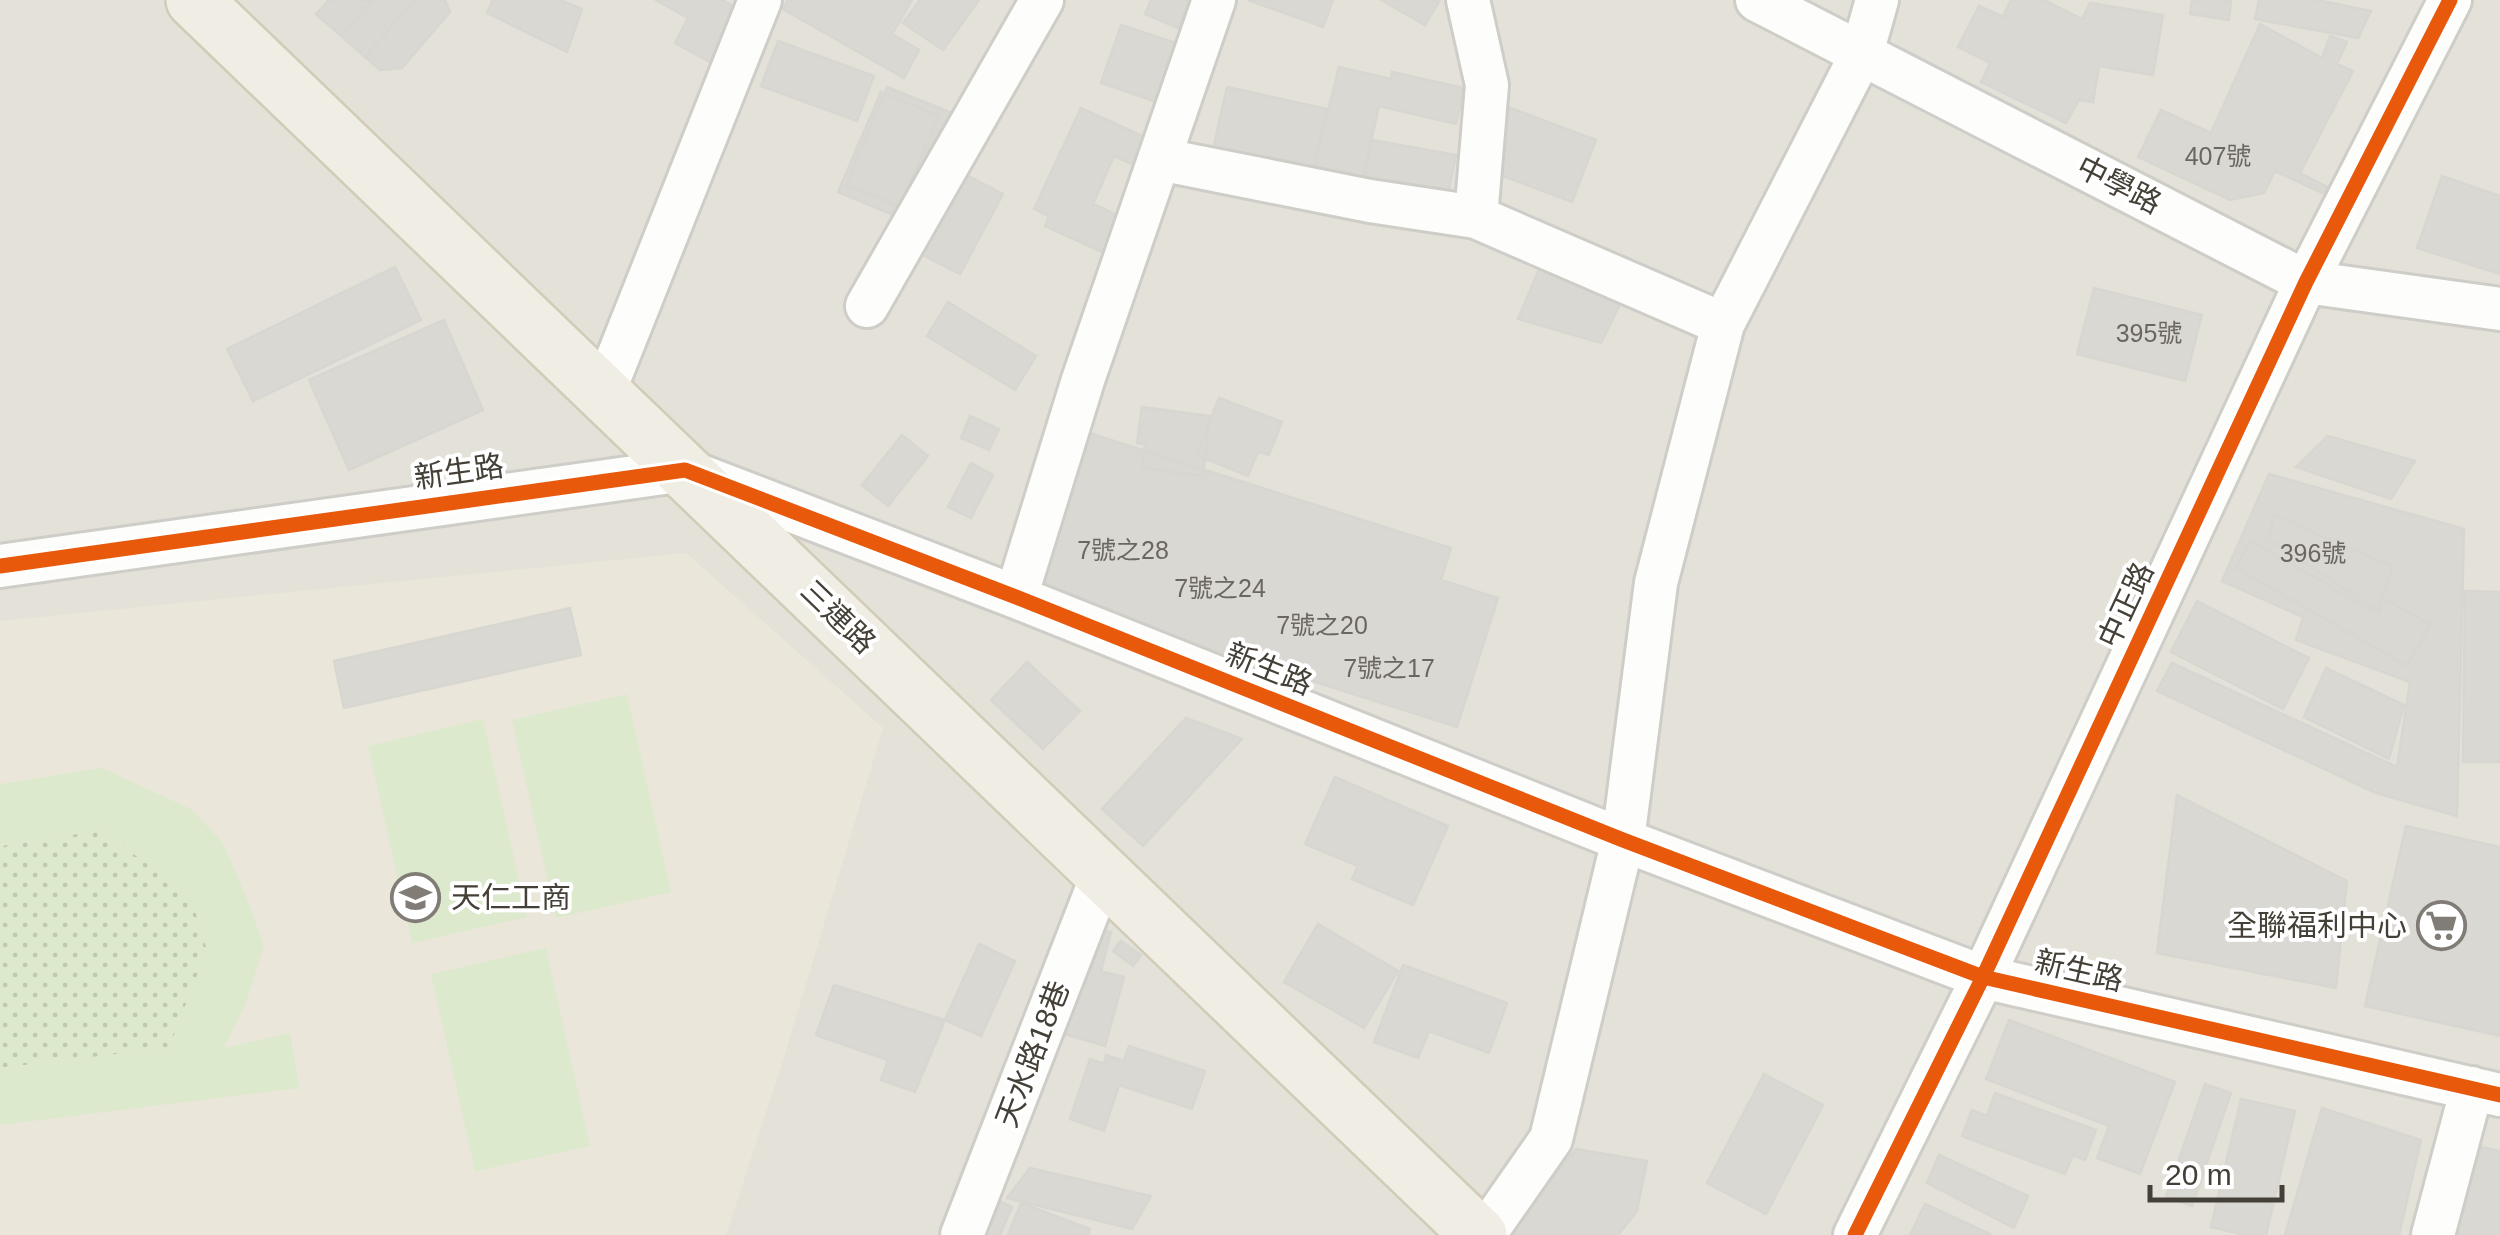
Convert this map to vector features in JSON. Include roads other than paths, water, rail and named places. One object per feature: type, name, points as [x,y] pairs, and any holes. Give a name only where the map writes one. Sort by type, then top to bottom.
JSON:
[{"type":"main road","name":"三連路","points":[[194,0],[1482,1235]]},
{"type":"street","points":[[604,392],[760,0]]},
{"type":"street","points":[[868,306],[1042,0]]},
{"type":"street","points":[[1016,597],[1083,380],[1214,0]]},
{"type":"street","points":[[1468,0],[1487,85],[1476,217]]},
{"type":"street","name":"中學路","points":[[1757,0],[2306,282],[2500,309]]},
{"type":"street","points":[[1482,1235],[1551,1138],[1623,840],[1656,583],[1723,324],[1862,53],[1876,0]]},
{"type":"street","name":"中正路","points":[[1855,1235],[1983,977],[2306,282],[2450,0]]},
{"type":"street","points":[[1159,159],[1370,201],[1476,217],[1723,324]]},
{"type":"street","name":"新生路","points":[[0,566],[685,470],[1016,597],[1623,840],[1983,977],[2486,1092]]},
{"type":"street","name":"天水路18巷","points":[[962,1235],[1103,874]]},
{"type":"street","points":[[2433,1235],[2486,1092]]},
{"type":"place","name":"天仁工商","points":[[416,898]]},
{"type":"place","name":"全聯福利中心","points":[[2442,926]]}]
